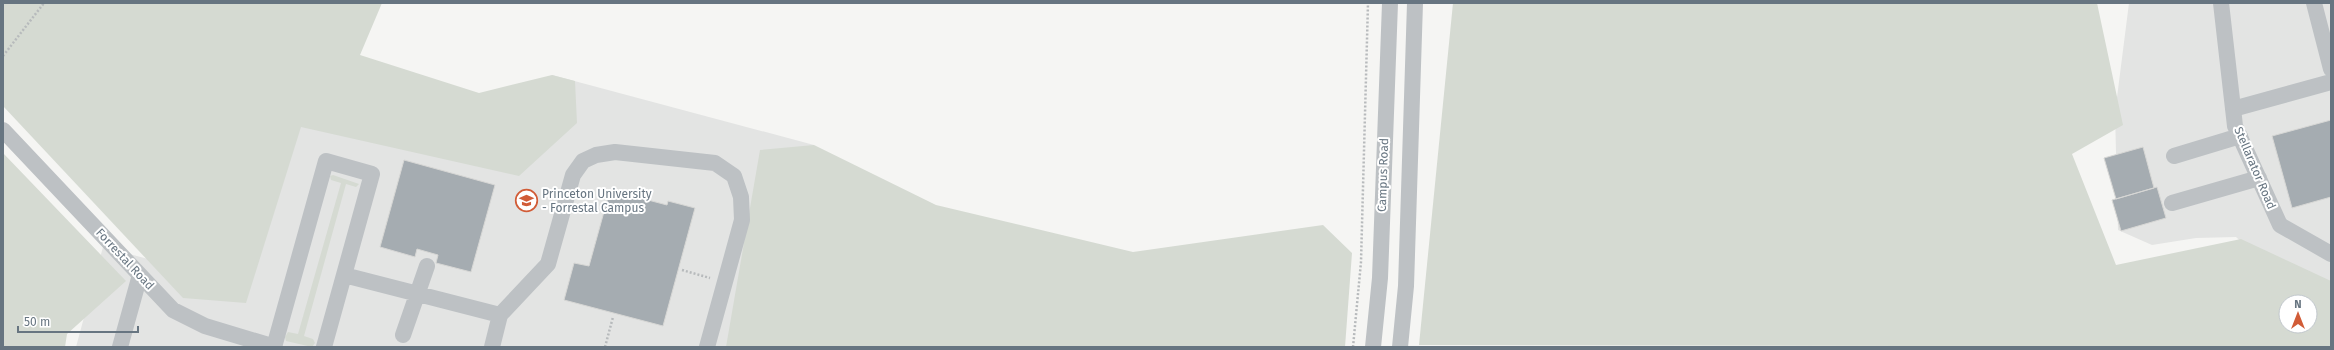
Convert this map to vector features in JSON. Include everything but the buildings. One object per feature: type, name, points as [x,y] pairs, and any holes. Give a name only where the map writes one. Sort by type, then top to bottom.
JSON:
[{"type":"street","name":"Campus Road","points":[[1373,347],[1380,278],[1390,3]]},
{"type":"street","points":[[1400,347],[1405,294],[1415,3]]},
{"type":"street","name":"Stellarator Road","points":[[2221,3],[2235,126],[2280,225],[2331,254]]},
{"type":"street","points":[[2314,3],[2331,70]]},
{"type":"street","points":[[2233,109],[2331,82]]},
{"type":"street","name":"Forrestal Road","points":[[3,130],[173,310],[240,342],[274,347]]},
{"type":"street","points":[[2174,156],[2240,136]]},
{"type":"street","points":[[492,347],[500,315],[548,264],[573,175],[583,161],[596,155],[615,152],[715,162],[734,176],[741,197],[742,220],[707,347]]},
{"type":"street","points":[[274,347],[326,162],[372,174],[324,347]]},
{"type":"street","points":[[2172,203],[2258,178]]},
{"type":"street","points":[[403,335],[427,266]]},
{"type":"street","points":[[120,347],[140,275]]},
{"type":"street","points":[[344,275],[500,315]]},
{"type":"path","points":[[3,56],[44,3]]},
{"type":"path","points":[[1353,347],[1361,262],[1368,3]]},
{"type":"path","points":[[682,270],[725,282]]},
{"type":"path","points":[[605,347],[613,317]]},
{"type":"shaded area","points":[[3,3],[382,3],[360,55],[479,93],[552,75],[575,81],[577,123],[519,176],[301,127],[246,303],[183,298],[3,106]]},
{"type":"shaded area","points":[[1453,3],[2097,3],[2123,125],[2072,154],[2116,265],[2241,239],[2331,281],[2331,347],[1419,345]]},
{"type":"shaded area","points":[[2129,3],[2331,3],[2331,309],[2318,300],[2318,294],[2309,294],[2264,263],[2236,237],[2196,238],[2152,245],[2118,230],[2115,113]]},
{"type":"shaded area","name":"Princeton University - Forrestal Campus","points":[[552,75],[814,145],[758,347],[76,347],[103,247],[231,281],[283,89],[531,155]]},
{"type":"shaded area","points":[[814,145],[936,205],[1133,252],[1323,225],[1352,253],[1345,347],[726,347],[760,150]]},
{"type":"shaded area","points":[[3,153],[126,281],[67,334],[65,347],[3,347]]},
{"type":"shaded area","points":[[333,175],[359,184],[356,187],[346,184],[304,336],[313,339],[315,343],[312,347],[286,341],[285,337],[288,332],[298,334],[341,183],[331,180],[330,176]]},
{"type":"place","name":"Princeton University - Forrestal Campus","points":[[526,201]]}]
